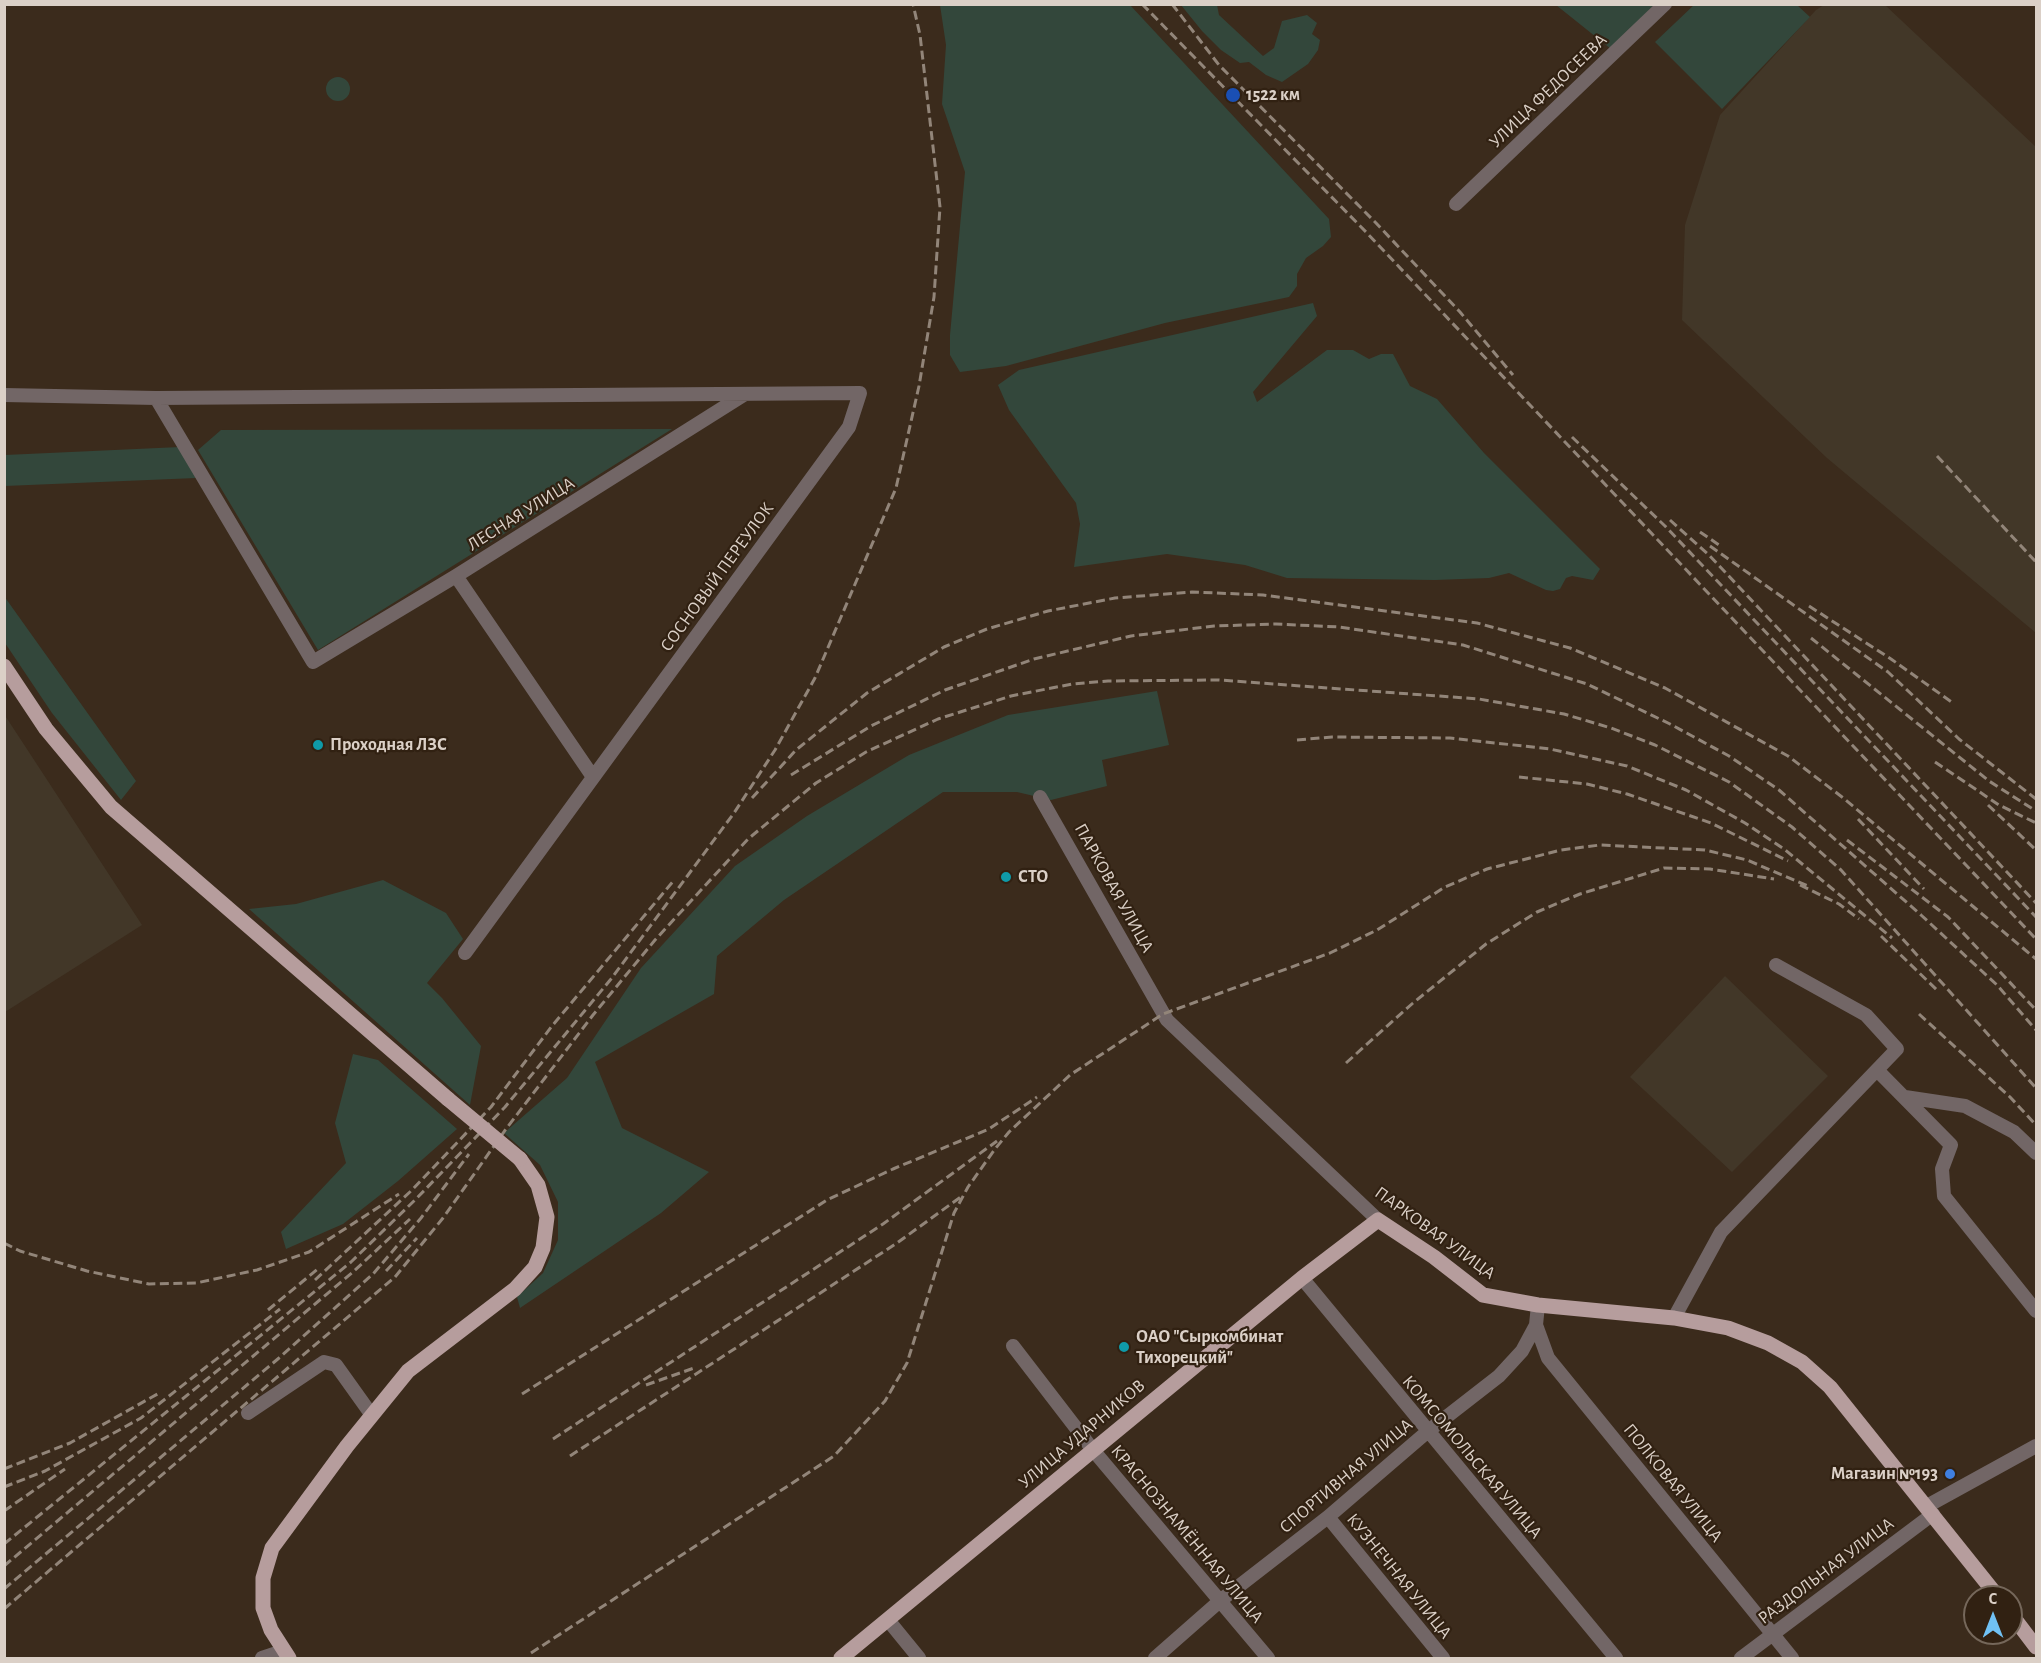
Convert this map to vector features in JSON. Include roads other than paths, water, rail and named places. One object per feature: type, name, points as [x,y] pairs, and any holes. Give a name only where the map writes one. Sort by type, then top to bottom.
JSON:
[{"type":"main road","points":[[4,666],[46,729],[111,807],[520,1159],[538,1185],[547,1217],[543,1248],[535,1266],[515,1288],[408,1371],[371,1414],[279,1537],[268,1560],[263,1578],[263,1608],[271,1630],[286,1655]]},
{"type":"main road","name":"УЛИЦА УДАРНИКОВ","points":[[841,1659],[1302,1278],[1378,1220]]},
{"type":"main road","name":"ПАРКОВАЯ УЛИЦА","points":[[1378,1220],[1434,1257],[1483,1295],[1538,1305],[1674,1317],[1728,1328],[1768,1343],[1802,1362],[1830,1387],[1989,1585]]},
{"type":"main road","points":[[2023,1629],[2037,1647]]},
{"type":"street","name":"УЛИЦА ФЕДОСЕЕВА","points":[[1455,204],[1665,4]]},
{"type":"street","name":"СОСНОВЫЙ ПЕРЕУЛОК","points":[[465,953],[849,428],[860,393],[746,394]]},
{"type":"street","points":[[4,395],[156,398],[746,394]]},
{"type":"street","name":"ЛЕСНАЯ УЛИЦА","points":[[156,398],[313,662],[456,576],[746,394]]},
{"type":"street","points":[[456,576],[593,777]]},
{"type":"street","name":"ПАРКОВАЯ УЛИЦА","points":[[1040,797],[1167,1020],[1378,1220]]},
{"type":"street","points":[[1674,1317],[1720,1232],[1897,1049],[1866,1015],[1776,965]]},
{"type":"street","points":[[1878,1071],[1951,1145],[1942,1169],[1944,1196],[2037,1311]]},
{"type":"street","points":[[1905,1097],[1965,1106],[2014,1132],[2037,1153]]},
{"type":"street","name":"КОМСОМОЛЬСКАЯ УЛИЦА","points":[[1302,1278],[1616,1659]]},
{"type":"street","name":"СПОРТИВНАЯ УЛИЦА","points":[[1155,1659],[1221,1600],[1328,1517],[1427,1432],[1499,1376],[1522,1351],[1536,1325],[1538,1305]]},
{"type":"street","name":"ПОЛКОВАЯ УЛИЦА","points":[[1536,1325],[1548,1358],[1792,1659]]},
{"type":"street","name":"КРАСНОЗНАМЁННАЯ УЛИЦА","points":[[1013,1346],[1093,1450],[1221,1600],[1268,1659]]},
{"type":"street","points":[[249,1413],[324,1362],[336,1365],[371,1414]]},
{"type":"street","name":"РАЗДОЛЬНАЯ УЛИЦА","points":[[1741,1659],[1930,1510],[2037,1446]]},
{"type":"street","name":"КУЗНЕЧНАЯ УЛИЦА","points":[[1328,1517],[1443,1659]]},
{"type":"street","points":[[888,1620],[919,1659]]},
{"type":"street","points":[[262,1659],[286,1655]]},
{"type":"railway","points":[[4,1544],[351,1262],[416,1199],[505,1107],[611,979],[734,813],[775,750],[815,678],[896,488],[919,386],[934,297],[940,207],[920,35],[913,4]]},
{"type":"railway","points":[[1142,4],[1366,232],[2036,939]]},
{"type":"railway","points":[[1172,4],[1219,65],[1376,223],[1460,312],[1513,375]]},
{"type":"railway","points":[[1572,437],[1665,526],[2036,917]]},
{"type":"railway","points":[[1937,456],[2036,562]]},
{"type":"railway","points":[[1670,520],[1709,555],[2036,903]]},
{"type":"railway","points":[[1700,532],[1722,547]]},
{"type":"railway","points":[[1710,546],[1888,672],[1959,739],[2036,799]]},
{"type":"railway","points":[[752,798],[796,750],[867,693],[944,647],[987,629],[1048,611],[1115,598],[1192,592],[1263,595],[1477,623],[1570,648],[1665,688],[1788,756],[1842,797],[2036,959]]},
{"type":"railway","points":[[1809,606],[1891,659],[1953,703]]},
{"type":"railway","points":[[791,775],[871,726],[945,690],[1034,659],[1131,636],[1214,626],[1276,624],[1339,627],[1463,645],[1587,684],[1670,724],[1729,756],[1779,790],[1921,915],[1997,985],[2036,1030]]},
{"type":"railway","points":[[1811,638],[1989,781],[2036,811]]},
{"type":"railway","points":[[4,1609],[395,1277],[443,1218],[506,1129],[593,1015],[655,940],[748,839],[816,783],[866,752],[938,719],[1011,696],[1072,684],[1108,681],[1219,680],[1479,699],[1564,714],[1611,728],[1655,745],[1729,782],[1792,827],[1841,870],[2036,1088]]},
{"type":"railway","points":[[1297,740],[1332,737],[1450,738],[1550,749],[1627,766],[1686,790],[1745,823],[1784,849],[1892,938]]},
{"type":"railway","points":[[1935,762],[1999,805],[2036,823]]},
{"type":"railway","points":[[1519,777],[1587,784],[1627,794],[1711,823],[1788,861]]},
{"type":"railway","points":[[1988,805],[2036,850]]},
{"type":"railway","points":[[1858,819],[1924,889]]},
{"type":"railway","points":[[1847,840],[1948,917],[2036,1010]]},
{"type":"railway","points":[[531,1653],[834,1456],[885,1401],[907,1363],[954,1213],[968,1187],[995,1149],[1009,1132],[1070,1075],[1163,1014],[1330,953],[1377,930],[1445,887],[1487,869],[1561,850],[1600,845],[1705,850],[1747,860],[1808,886]]},
{"type":"railway","points":[[1346,1063],[1413,1003],[1486,944],[1537,912],[1580,894],[1664,868],[1710,869],[1774,879]]},
{"type":"railway","points":[[315,1280],[412,1190],[491,1107],[552,1026],[675,879]]},
{"type":"railway","points":[[1800,885],[1839,904],[1859,919]]},
{"type":"railway","points":[[1881,936],[1939,992]]},
{"type":"railway","points":[[1919,1014],[2010,1097],[2036,1125]]},
{"type":"railway","points":[[522,1394],[827,1200],[893,1169],[989,1129],[1037,1097]]},
{"type":"railway","points":[[553,1439],[883,1224],[997,1141]]},
{"type":"railway","points":[[4,1589],[279,1358],[373,1274],[421,1218],[469,1154]]},
{"type":"railway","points":[[4,1243],[20,1251],[87,1271],[149,1284],[196,1283],[257,1270],[309,1252],[399,1194]]},
{"type":"railway","points":[[570,1456],[897,1243],[962,1196]]},
{"type":"railway","points":[[4,1566],[353,1272],[410,1219]]},
{"type":"railway","points":[[386,1271],[417,1238]]},
{"type":"railway","points":[[268,1310],[319,1268]]},
{"type":"railway","points":[[4,1487],[45,1471],[141,1418],[280,1309]]},
{"type":"railway","points":[[646,1385],[694,1368]]},
{"type":"railway","points":[[4,1469],[70,1443],[161,1392]]},
{"type":"railway","points":[[4,1511],[65,1469]]},
{"type":"place","name":"1522 км","points":[[1233,95]]},
{"type":"place","name":"Проходная ЛЗС","points":[[318,745]]},
{"type":"place","name":"СТО","points":[[1006,877]]},
{"type":"place","name":"ОАО \"Сыркомбинат Тихорецкий\"","points":[[1124,1347]]},
{"type":"place","name":"Магазин №193","points":[[1950,1474]]}]
